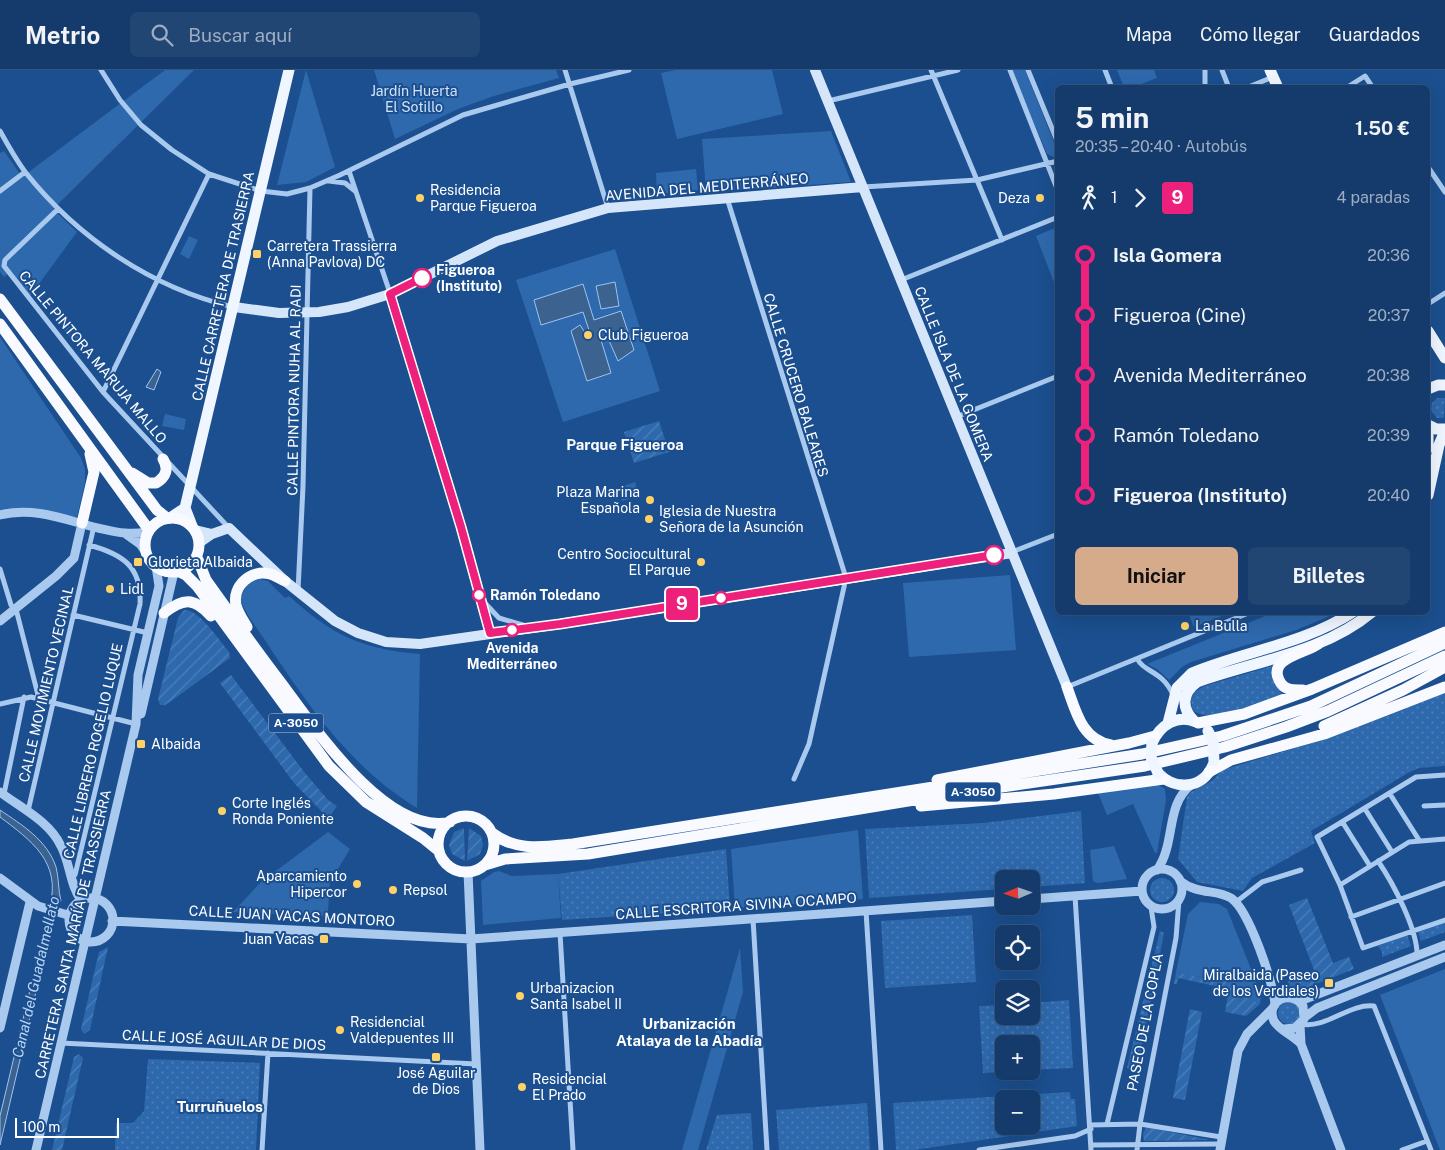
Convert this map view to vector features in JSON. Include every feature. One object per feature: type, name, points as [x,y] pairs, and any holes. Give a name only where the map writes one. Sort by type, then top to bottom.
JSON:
[{"type":"highway","points":[[0,299],[156,510],[169,518]]},
{"type":"highway","points":[[0,324],[149,531]]},
{"type":"highway","points":[[82,523],[94,472],[88,448]]},
{"type":"highway","points":[[126,468],[141,480],[156,483],[165,474],[167,469],[163,459]]},
{"type":"highway","points":[[156,566],[147,554],[146,543],[149,531],[157,522],[169,518],[182,519],[194,528],[199,543],[196,557],[189,566],[176,571]]},
{"type":"highway","name":"A-3050","points":[[196,557],[206,580],[328,746],[371,790],[422,822],[439,824],[465,816],[474,817],[481,820],[492,833],[513,845],[552,846],[1145,766],[1225,747],[1328,711],[1445,656]]},
{"type":"highway","name":"A-3050","points":[[156,566],[163,570],[176,571],[192,580],[317,752],[343,781],[376,809],[423,838],[439,851],[450,867],[468,872],[505,860],[588,854],[1142,754],[1222,736],[1311,706],[1445,643]]},
{"type":"highway","points":[[283,686],[239,612],[236,597],[240,585],[250,576],[270,574],[285,581]]},
{"type":"highway","points":[[164,613],[179,602],[189,602],[201,606],[261,675]]},
{"type":"highway","points":[[1196,722],[1208,723],[1244,714],[1312,689],[1445,632]]},
{"type":"highway","points":[[1312,689],[1290,690],[1284,687],[1278,680],[1277,672],[1280,665],[1286,659],[1318,644]]},
{"type":"highway","points":[[1209,772],[1222,764],[1267,749],[1337,721],[1445,667]]},
{"type":"highway","points":[[1067,687],[1084,729],[1098,741],[1115,745]]},
{"type":"highway","points":[[1267,749],[1324,734],[1445,687]]},
{"type":"highway","points":[[846,807],[924,783],[1154,739]]},
{"type":"highway","points":[[846,807],[1054,794],[1164,778]]},
{"type":"highway","points":[[439,851],[441,832],[450,822]]},
{"type":"highway","points":[[485,865],[494,850],[492,833]]},
{"type":"main road","name":"CALLE CARRETERA DE TRASIERRA","points":[[185,508],[289,70]]},
{"type":"main road","name":"CALLE ISLA DE LA GOMERA","points":[[815,70],[1067,687]]},
{"type":"main road","name":"AVENIDA DEL MEDITERRÁNEO","points":[[234,307],[279,313],[348,307],[390,294],[497,242],[608,208],[863,188]]},
{"type":"main road","points":[[1430,333],[1443,348],[1445,358]]},
{"type":"main road","points":[[1430,426],[1445,430],[1439,445],[1430,487]]},
{"type":"main road","points":[[169,518],[185,508],[194,528],[212,534]]},
{"type":"main road","points":[[199,543],[212,534],[229,528],[285,581],[335,621],[386,642],[420,644],[1012,552]]},
{"type":"main road","points":[[1168,724],[1174,697],[1182,682],[1192,673],[1313,634],[1334,625],[1349,615]]},
{"type":"main road","points":[[1196,722],[1177,720],[1168,724],[1154,739],[1151,757],[1164,778],[1191,785],[1200,781],[1209,772],[1214,761],[1213,741],[1208,731],[1185,710],[1184,699],[1191,686],[1197,682],[1318,644],[1357,625],[1369,615]]},
{"type":"street","points":[[101,70],[120,100],[141,125],[172,150],[209,174],[261,191],[287,194],[310,188],[349,171],[464,115],[570,84],[629,70]]},
{"type":"street","points":[[565,70],[608,208]]},
{"type":"street","points":[[828,102],[932,73],[958,70]]},
{"type":"street","points":[[1010,70],[1055,184]]},
{"type":"street","points":[[1028,70],[1055,137]]},
{"type":"street","points":[[1105,70],[1111,85]]},
{"type":"street","points":[[1204,85],[1205,70]]},
{"type":"street","points":[[1222,70],[1228,85]]},
{"type":"street","points":[[932,73],[1002,240]]},
{"type":"street","points":[[1351,85],[1365,76],[1371,85]]},
{"type":"street","points":[[1254,85],[1274,78]]},
{"type":"street","points":[[0,132],[25,172],[58,209],[115,256],[158,279],[234,307]]},
{"type":"street","points":[[863,188],[977,180],[1055,162]]},
{"type":"street","points":[[1430,170],[1445,192]]},
{"type":"street","points":[[349,171],[390,294],[490,633]]},
{"type":"street","points":[[0,191],[25,172]]},
{"type":"street","points":[[103,392],[209,174]]},
{"type":"street","points":[[326,181],[345,183],[358,194]]},
{"type":"street","name":"CALLE PINTORA NUHA AL RADI","points":[[298,592],[310,188]]},
{"type":"street","name":"CALLE CRUCERO BALEARES","points":[[727,198],[846,578]]},
{"type":"street","name":"CALLE PINTORA MARUJA MALLO","points":[[58,209],[5,260],[4,264],[8,272],[103,392],[163,459],[229,528]]},
{"type":"street","points":[[901,280],[1055,218]]},
{"type":"street","points":[[1430,303],[1445,293]]},
{"type":"street","points":[[956,417],[1055,377]]},
{"type":"street","points":[[0,515],[26,511],[126,533],[149,531]]},
{"type":"street","points":[[0,621],[56,576],[74,558],[82,523]]},
{"type":"street","name":"CALLE MOVIMIENTO VECINAL","points":[[28,811],[94,526]]},
{"type":"street","points":[[126,533],[140,544],[147,554]]},
{"type":"street","points":[[1012,552],[1055,535]]},
{"type":"street","name":"CALLE LIBRERO ROGELIO LUQUE","points":[[72,876],[75,875],[91,816],[141,594],[136,573],[130,564],[119,556],[89,545]]},
{"type":"street","points":[[74,558],[86,561]]},
{"type":"street","points":[[136,724],[138,675],[159,586],[156,566]]},
{"type":"street","points":[[0,569],[15,610],[39,699]]},
{"type":"street","points":[[136,724],[140,715],[176,571]]},
{"type":"street","points":[[794,780],[809,744],[846,578]]},
{"type":"street","points":[[480,597],[498,618],[514,624],[538,627]]},
{"type":"street","name":"CALLE LIBRERO ROGELIO LUQUE","points":[[73,615],[134,630]]},
{"type":"street","points":[[1230,615],[1233,620]]},
{"type":"street","points":[[1067,687],[1138,660],[1245,615]]},
{"type":"street","points":[[134,630],[148,632]]},
{"type":"street","points":[[1138,660],[1140,665],[1152,670],[1165,680],[1174,697]]},
{"type":"street","points":[[0,704],[24,697],[39,699],[136,724]]},
{"type":"street","points":[[24,697],[2,793],[28,811],[56,837],[72,876],[75,893],[81,900]]},
{"type":"street","name":"CARRETERA SANTA MARÍA DE TRASSIERRA","points":[[36,1150],[136,724]]},
{"type":"street","points":[[1445,775],[1416,777],[1343,823],[1317,837],[1340,885],[1363,948],[1445,920]]},
{"type":"street","points":[[1164,778],[1174,794],[1175,810]]},
{"type":"street","points":[[1191,785],[1178,798],[1168,851],[1157,870],[1144,880],[1142,891],[1146,902],[1151,906],[1166,909],[1180,900],[1203,892]]},
{"type":"street","points":[[1390,794],[1419,840]]},
{"type":"street","points":[[1424,806],[1445,805]]},
{"type":"street","points":[[1365,809],[1392,852]]},
{"type":"street","points":[[1343,823],[1370,866]]},
{"type":"street","points":[[1340,885],[1409,842],[1445,839]]},
{"type":"street","points":[[1168,851],[1174,873],[1180,881],[1182,890],[1180,900]]},
{"type":"street","points":[[1378,861],[1393,883],[1400,899],[1418,948],[1417,956]]},
{"type":"street","points":[[1157,870],[1169,870],[1174,873]]},
{"type":"street","points":[[1236,902],[1262,882],[1301,870]]},
{"type":"street","points":[[468,872],[480,1150]]},
{"type":"street","points":[[0,878],[30,902],[47,910],[71,916]]},
{"type":"street","points":[[1180,881],[1203,892],[1226,896],[1236,902],[1245,915],[1273,986],[1273,1017],[1281,1027],[1301,1044]]},
{"type":"street","points":[[1352,917],[1445,883]]},
{"type":"street","points":[[1040,898],[1142,891]]},
{"type":"street","points":[[1075,896],[1091,1147],[1138,1143],[1220,1144]]},
{"type":"street","points":[[95,898],[108,906],[112,921],[109,931],[103,938],[93,942],[84,942],[73,933],[71,916],[81,900],[95,898]]},
{"type":"street","name":"PASEO DE LA COPLA","points":[[1137,1150],[1140,1124],[1176,938],[1180,900]]},
{"type":"street","points":[[0,1028],[30,902]]},
{"type":"street","name":"CALLE ESCRITORA SIVINA OCAMPO","points":[[471,939],[995,902]]},
{"type":"street","points":[[1107,1124],[1154,927],[1151,906]]},
{"type":"street","points":[[866,911],[881,1150]]},
{"type":"street","points":[[752,919],[767,1150]]},
{"type":"street","name":"CALLE JUAN VACAS MONTORO","points":[[112,921],[471,939]]},
{"type":"street","points":[[560,933],[573,1150]]},
{"type":"street","points":[[1300,1001],[1445,945]]},
{"type":"street","points":[[1254,1026],[1281,1027],[1290,1030],[1317,1008],[1445,957]]},
{"type":"street","points":[[1273,986],[1286,997],[1300,1001],[1304,1006],[1301,1044],[1342,1150]]},
{"type":"street","points":[[1220,1144],[1238,1051],[1244,1038],[1254,1026],[1286,997]]},
{"type":"street","points":[[1302,1022],[1314,1026],[1361,1007],[1374,1006],[1431,1150]]},
{"type":"street","name":"CALLE JOSÉ AGUILAR DE DIOS","points":[[61,1043],[476,1064]]},
{"type":"street","points":[[262,1150],[268,1054]]},
{"type":"street","points":[[979,1150],[1075,1136],[1091,1127],[1107,1124],[1140,1124],[1220,1144]]},
{"type":"street","points":[[1402,1150],[1427,1141]]},
{"type":"green space","points":[[165,70],[194,70],[53,209],[77,232],[30,296],[10,272],[4,277],[0,272],[0,153],[4,151],[22,177]]},
{"type":"green space","points":[[306,70],[335,167],[306,182],[277,185]]},
{"type":"green space","name":"Jardín Huerta El Sotillo","points":[[374,70],[556,70],[559,78],[494,96],[458,109],[395,139]]},
{"type":"green space","points":[[676,70],[772,70],[783,114],[677,139],[661,73]]},
{"type":"green space","points":[[1012,70],[1025,70],[1055,145],[1054,157],[1047,154]]},
{"type":"green space","points":[[1117,70],[1154,70],[1157,78],[1138,85],[1123,85]]},
{"type":"green space","points":[[831,131],[851,182],[706,192],[702,139]]},
{"type":"green space","points":[[696,169],[698,190],[657,194],[656,173]]},
{"type":"green space","points":[[1055,228],[1055,285],[1036,236]]},
{"type":"green space","points":[[189,236],[198,240],[189,259],[180,254]]},
{"type":"green space","name":"Club Figueroa","points":[[615,249],[660,391],[563,422],[516,280]]},
{"type":"green space","points":[[69,319],[82,336],[74,343],[61,326]]},
{"type":"green space","points":[[0,337],[81,458],[85,469],[85,483],[77,517],[0,512]]},
{"type":"green space","points":[[1437,398],[1445,398],[1444,418],[1437,418],[1431,410],[1432,403]]},
{"type":"green space","points":[[165,414],[186,419],[184,430],[162,426]]},
{"type":"green space","points":[[659,421],[669,452],[634,463],[624,432]]},
{"type":"green space","points":[[635,482],[639,496],[622,501],[618,488]]},
{"type":"green space","points":[[1010,575],[1016,650],[909,657],[903,583]]},
{"type":"green space","points":[[259,579],[268,581],[285,598],[289,596],[319,621],[348,638],[364,644],[399,652],[420,654],[417,808],[373,776],[354,757],[319,717],[287,674],[250,619],[240,598],[249,582]]},
{"type":"green space","points":[[184,610],[196,614],[208,626],[229,652],[230,658],[170,702],[160,705],[158,699],[178,618]]},
{"type":"green space","points":[[1189,615],[1222,616],[1194,627]]},
{"type":"green space","points":[[1268,615],[1332,615],[1296,630],[1191,662],[1182,667],[1169,680],[1157,669],[1147,664]]},
{"type":"green space","points":[[1272,666],[1274,683],[1282,694],[1280,696],[1222,715],[1210,716],[1200,714],[1192,709],[1191,699],[1195,692],[1204,686]]},
{"type":"green space","points":[[231,675],[305,773],[328,800],[337,806],[328,818],[294,783],[220,683]]},
{"type":"green space","points":[[1445,692],[1445,766],[1419,768],[1408,773],[1311,831],[1315,843],[1252,878],[1243,891],[1197,882],[1178,859],[1187,797],[1191,792],[1213,780],[1222,770],[1322,740]]},
{"type":"green space","points":[[1155,783],[1165,789],[1166,800],[1157,853],[1155,853],[1133,804],[1107,815],[1098,793]]},
{"type":"green space","points":[[1081,811],[1085,883],[1040,886],[1040,870],[995,870],[995,890],[869,898],[865,829],[983,823]]},
{"type":"green space","points":[[464,828],[465,861],[452,854],[449,845],[454,832]]},
{"type":"green space","points":[[469,828],[481,836],[483,845],[480,854],[467,861]]},
{"type":"green space","points":[[858,830],[863,899],[735,908],[731,849]]},
{"type":"green space","points":[[328,832],[350,849],[330,882],[328,911],[324,916],[233,912],[261,882]]},
{"type":"green space","points":[[1114,846],[1127,879],[1098,883],[1093,881],[1090,850]]},
{"type":"green space","points":[[726,849],[730,909],[562,920],[558,874]]},
{"type":"green space","points":[[499,871],[512,876],[558,874],[561,918],[483,925],[481,881],[494,872]]},
{"type":"green space","points":[[1162,878],[1167,879],[1173,885],[1173,895],[1167,901],[1162,902],[1157,901],[1151,895],[1150,890],[1151,885],[1157,879]]},
{"type":"green space","points":[[1307,898],[1333,963],[1349,957],[1354,969],[1301,990],[1290,987],[1288,981],[1314,970],[1289,905]]},
{"type":"green space","points":[[1200,902],[1219,904],[1227,909],[1261,994],[1260,1004],[1231,983],[1176,972],[1188,914]]},
{"type":"green space","points":[[972,915],[976,982],[885,988],[881,921]]},
{"type":"green space","points":[[1445,921],[1445,932],[1421,941],[1418,932]]},
{"type":"green space","points":[[1160,931],[1164,933],[1137,1070],[1127,1068]]},
{"type":"green space","points":[[1407,935],[1411,946],[1382,957],[1382,952],[1378,946]]},
{"type":"green space","points":[[108,947],[90,1030],[84,1034],[81,1029],[99,952]]},
{"type":"green space","points":[[740,948],[743,992],[698,1150],[682,1150]]},
{"type":"green space","points":[[1445,969],[1445,1150],[1440,1150],[1380,995]]},
{"type":"green space","points":[[1176,972],[1231,983],[1260,1004],[1246,1016],[1225,1012],[1228,995],[1223,994],[1224,988],[1178,978],[1177,984],[1174,984]]},
{"type":"green space","points":[[1069,1000],[1073,1068],[1040,1070],[1040,1035],[995,1035],[995,1072],[983,1073],[979,1006],[995,1005],[995,1025],[1040,1025],[1040,1002]]},
{"type":"green space","points":[[1289,1002],[1297,1005],[1300,1013],[1297,1021],[1289,1024],[1281,1021],[1278,1013],[1281,1005]]},
{"type":"green space","points":[[1190,1009],[1202,1012],[1185,1100],[1173,1098]]},
{"type":"green space","points":[[79,1054],[83,1058],[62,1150],[52,1150],[74,1057]]},
{"type":"green space","points":[[148,1059],[260,1063],[256,1150],[115,1150],[116,1123],[133,1123],[144,1111]]},
{"type":"green space","points":[[1070,1092],[1071,1099],[1075,1099],[1077,1126],[1040,1131],[1040,1094]]},
{"type":"green space","points":[[995,1097],[995,1135],[1016,1135],[914,1150],[896,1150],[893,1103]]},
{"type":"green space","points":[[867,1103],[870,1150],[779,1150],[776,1110]]},
{"type":"green space","points":[[751,1113],[753,1150],[706,1150],[717,1115]]},
{"type":"green space","points":[[1146,1127],[1210,1140],[1144,1141],[1143,1134]]},
{"type":"water","points":[[615,282],[619,306],[601,309],[596,286]]},
{"type":"water","points":[[583,284],[594,320],[621,311],[634,350],[618,361],[603,327],[598,330],[611,373],[587,381],[571,331],[580,325],[588,337],[591,336],[583,312],[541,325],[534,300]]},
{"type":"water","points":[[157,369],[161,372],[154,390],[146,387]]},
{"type":"water","points":[[0,810],[33,834],[52,857],[57,871],[61,901],[59,903],[57,901],[56,908],[50,906],[51,877],[41,854],[33,844],[0,817]]},
{"type":"water","name":"Canal del Guadalmellato","points":[[48,914],[54,915],[0,1145],[0,1116]]},
{"type":"bus line","name":"9","points":[[422,278],[390,294],[461,527],[490,633],[560,624],[994,555]]},
{"type":"place","name":"Residencia Parque Figueroa","points":[[420,198]]},
{"type":"place","name":"Deza","points":[[1040,198]]},
{"type":"place","name":"Carretera Trassierra (Anna Pavlova) DC","points":[[257,254]]},
{"type":"place","name":"Figueroa (Instituto)","points":[[422,278]]},
{"type":"place","name":"Club Figueroa","points":[[588,335]]},
{"type":"place","name":"Plaza Marina Española","points":[[650,500]]},
{"type":"place","name":"Iglesia de Nuestra Señora de la Asunción","points":[[649,519]]},
{"type":"place","name":"Glorieta Albaida","points":[[138,562]]},
{"type":"place","name":"Centro Sociocultural El Parque","points":[[701,562]]},
{"type":"place","name":"Lidl","points":[[110,589]]},
{"type":"place","name":"Ramón Toledano","points":[[479,595]]},
{"type":"place","name":"La Bulla","points":[[1185,626]]},
{"type":"place","name":"Avenida Mediterráneo","points":[[512,630]]},
{"type":"place","name":"Albaida","points":[[141,744]]},
{"type":"place","name":"Corte Inglés Ronda Poniente","points":[[222,811]]},
{"type":"place","name":"Aparcamiento Hipercor","points":[[357,884]]},
{"type":"place","name":"Repsol","points":[[393,890]]},
{"type":"place","name":"Juan Vacas","points":[[324,939]]},
{"type":"place","name":"Miralbaida (Paseo de los Verdiales)","points":[[1329,983]]},
{"type":"place","name":"Urbanizacion Santa Isabel II","points":[[520,996]]},
{"type":"place","name":"Residencial Valdepuentes III","points":[[340,1030]]},
{"type":"place","name":"José Aguilar de Dios","points":[[436,1057]]},
{"type":"place","name":"Residencial El Prado","points":[[522,1087]]},
{"type":"district","name":"Parque Figueroa","points":[[625,445]]},
{"type":"district","name":"Urbanización Atalaya de la Abadía","points":[[689,1032]]},
{"type":"district","name":"Turruñuelos","points":[[220,1107]]}]
